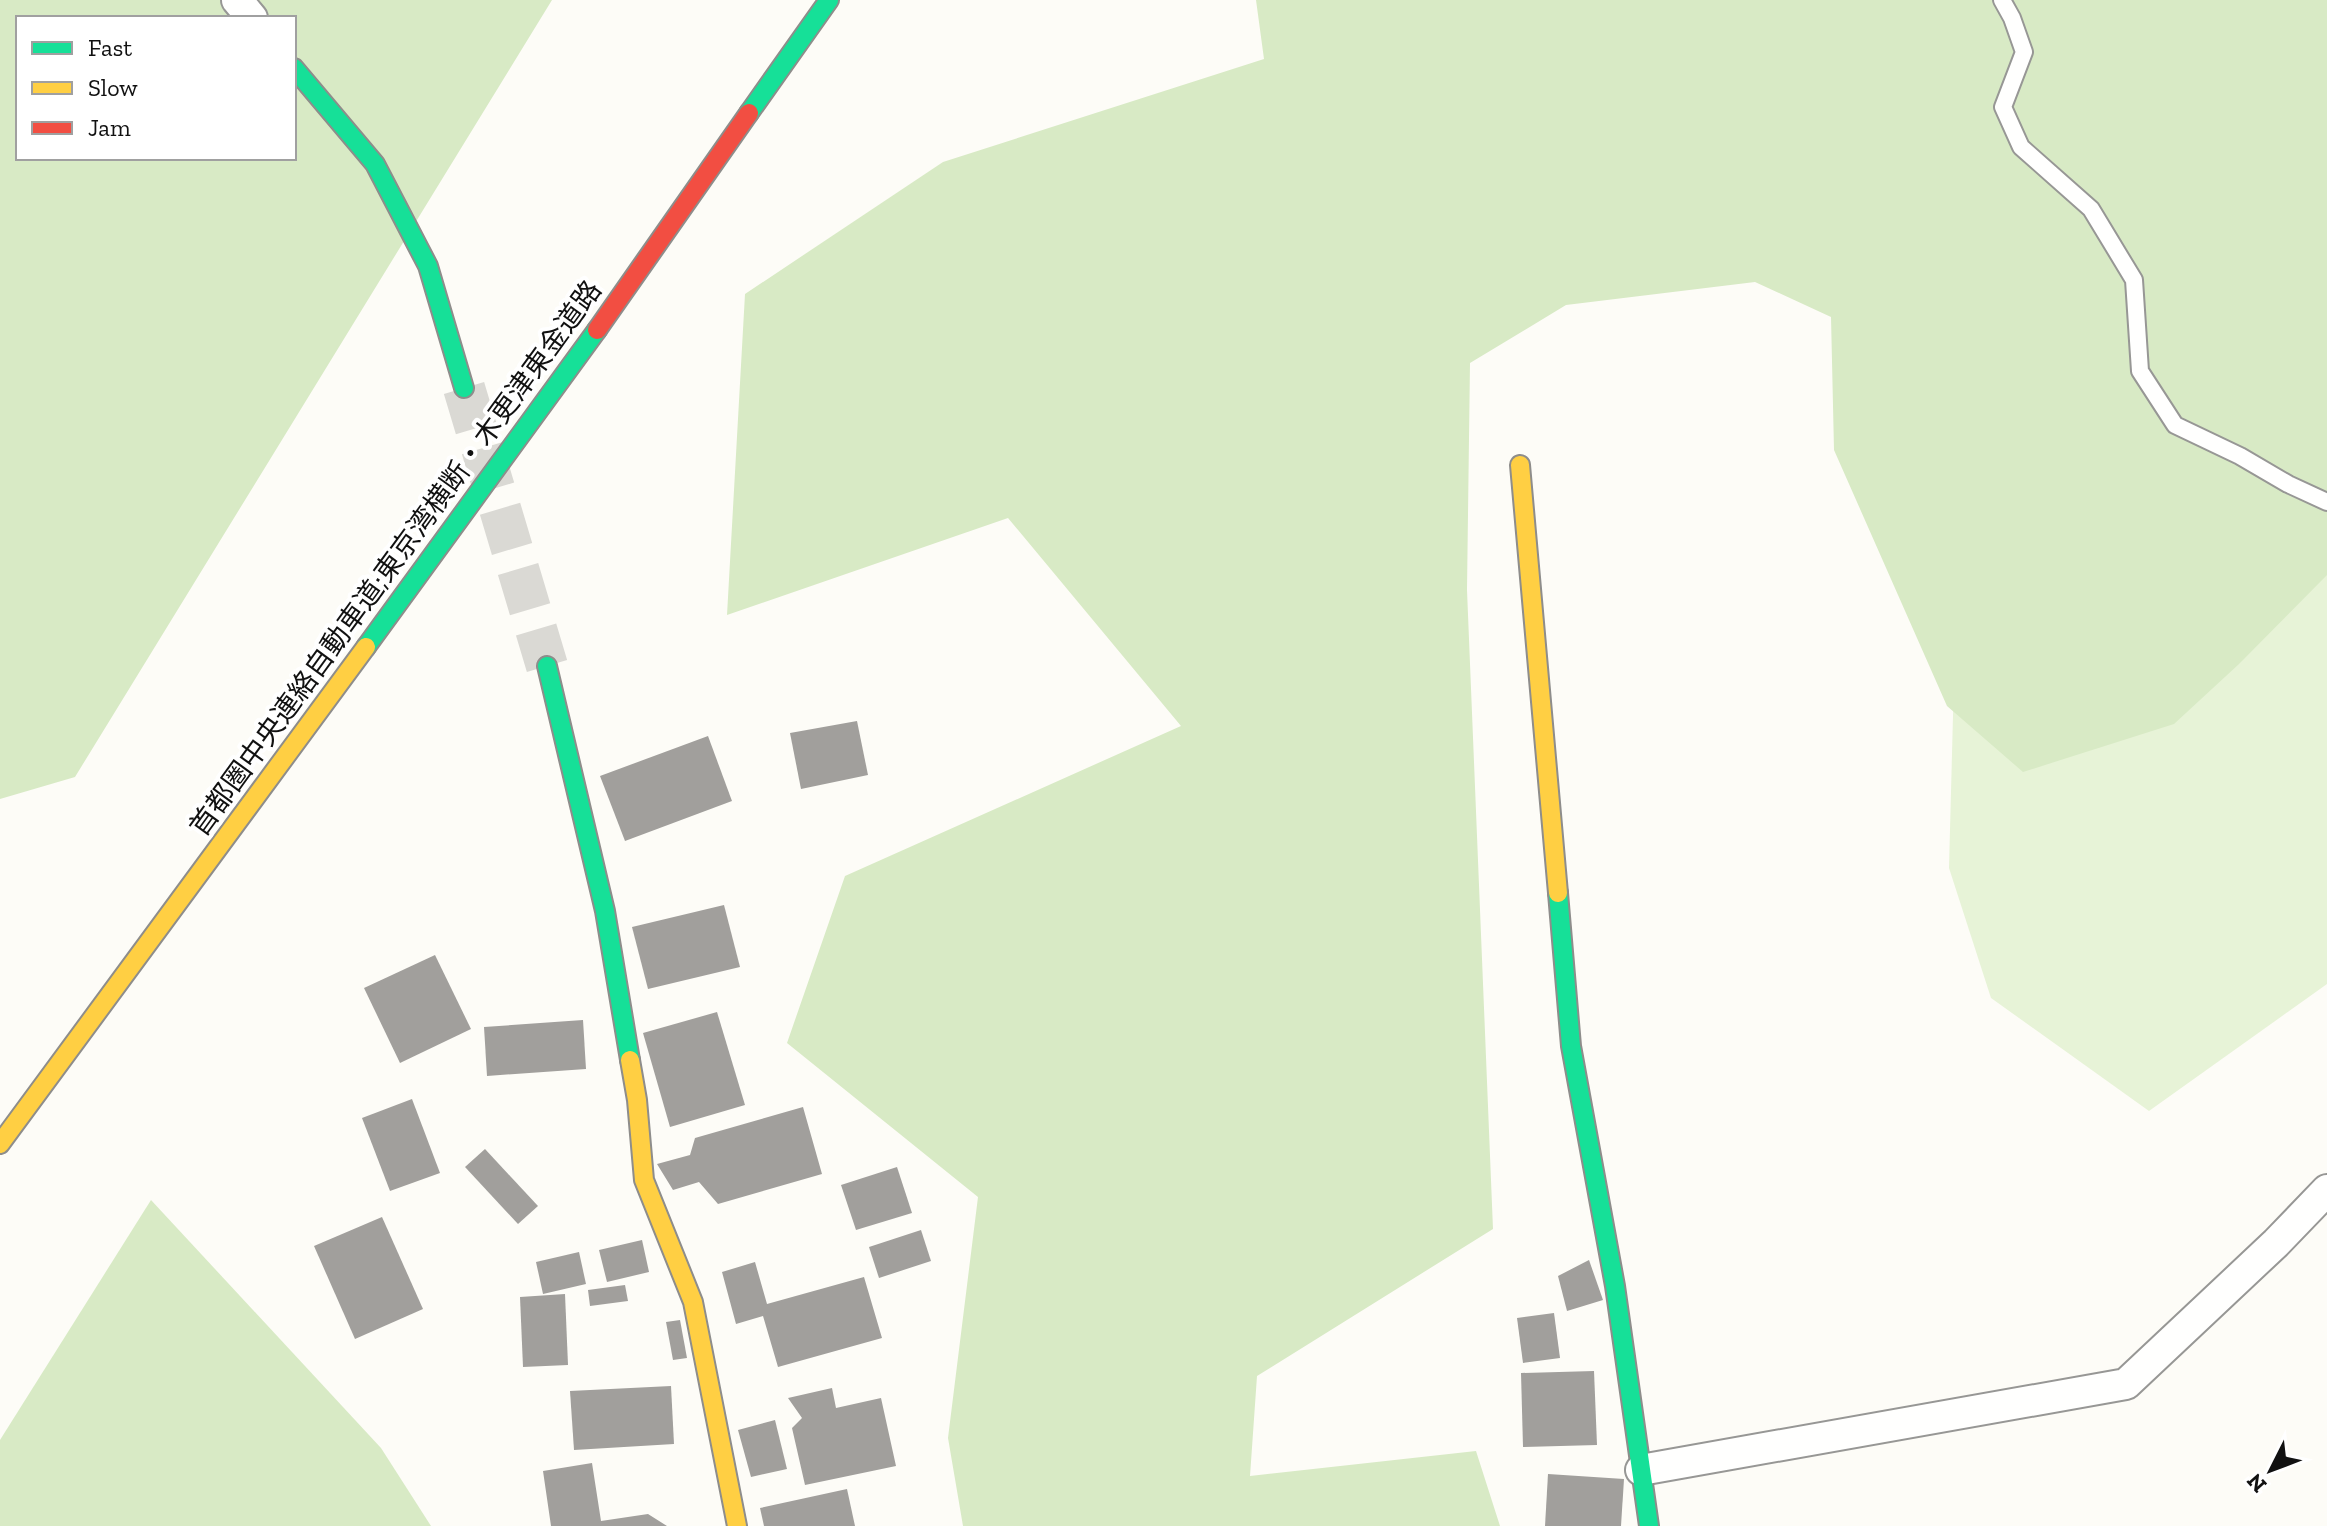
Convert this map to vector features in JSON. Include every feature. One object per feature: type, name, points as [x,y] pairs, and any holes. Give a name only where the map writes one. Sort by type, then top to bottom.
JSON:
[{"type":"main road","name":"首都圏中央連絡自動車道;東京湾横断・木更津東金道路","points":[[0,1144],[605,318],[829,0]]},
{"type":"main road","points":[[296,70],[375,164],[428,266],[464,388]]},
{"type":"main road","points":[[1520,465],[1571,1046],[1615,1286],[1649,1526]]},
{"type":"main road","points":[[547,666],[605,911],[637,1100],[644,1180],[693,1302],[737,1526]]},
{"type":"street","points":[[237,0],[250,16]]},
{"type":"street","points":[[1641,1470],[2126,1384],[2276,1243],[2327,1190]]},
{"type":"lane","points":[[2002,0],[2024,52],[2003,107],[2021,147],[2091,209],[2134,280],[2140,371],[2175,425],[2327,502]]},
{"type":"green space","points":[[0,0],[552,0],[75,777],[0,799]]},
{"type":"green space","points":[[1256,0],[2327,0],[2327,575],[2174,724],[2023,772],[1947,706],[1834,450],[1831,317],[1755,282],[1566,305],[1470,363],[1467,590],[1493,1229],[1257,1376],[1250,1476],[1476,1451],[1500,1526],[963,1526],[948,1438],[978,1197],[787,1043],[845,876],[1181,726],[1008,518],[727,615],[745,294],[943,162],[1264,59]]},
{"type":"green space","points":[[2327,0],[2327,984],[2149,1111],[1991,998],[1949,868],[1960,450]]},
{"type":"green space","points":[[151,1200],[381,1448],[431,1526],[0,1526],[0,1440]]},
{"type":"building","points":[[857,721],[868,775],[801,789],[790,733]]},
{"type":"building","points":[[708,736],[732,801],[625,841],[600,776]]},
{"type":"building","points":[[724,905],[740,967],[648,989],[632,927]]},
{"type":"building","points":[[435,955],[471,1029],[400,1063],[364,988]]},
{"type":"building","points":[[717,1012],[745,1105],[670,1127],[643,1033]]},
{"type":"building","points":[[583,1020],[586,1069],[487,1076],[484,1027]]},
{"type":"building","points":[[412,1099],[440,1173],[390,1191],[362,1118]]},
{"type":"building","points":[[803,1107],[822,1174],[718,1204],[699,1182],[673,1190],[657,1164],[690,1155],[695,1138]]},
{"type":"building","points":[[485,1149],[538,1206],[518,1224],[465,1167]]},
{"type":"building","points":[[897,1167],[912,1213],[856,1230],[841,1185]]},
{"type":"building","points":[[382,1217],[423,1309],[355,1339],[314,1246]]},
{"type":"building","points":[[921,1230],[931,1261],[879,1278],[869,1247]]},
{"type":"building","points":[[642,1240],[649,1272],[607,1282],[599,1250]]},
{"type":"building","points":[[579,1252],[586,1284],[543,1294],[536,1262]]},
{"type":"building","points":[[1589,1260],[1603,1300],[1567,1311],[1558,1276]]},
{"type":"building","points":[[755,1262],[767,1304],[864,1277],[882,1338],[778,1367],[763,1316],[736,1324],[722,1272]]},
{"type":"building","points":[[625,1285],[628,1301],[590,1306],[588,1290]]},
{"type":"building","points":[[565,1294],[568,1365],[523,1367],[520,1297]]},
{"type":"building","points":[[1554,1313],[1560,1358],[1523,1363],[1517,1318]]},
{"type":"building","points":[[680,1320],[687,1358],[673,1360],[666,1322]]},
{"type":"building","points":[[1594,1371],[1597,1445],[1523,1447],[1521,1373]]},
{"type":"building","points":[[671,1386],[674,1444],[574,1450],[570,1391]]},
{"type":"building","points":[[832,1388],[836,1408],[881,1398],[896,1466],[805,1485],[792,1428],[802,1418],[788,1398]]},
{"type":"building","points":[[775,1420],[787,1469],[751,1477],[738,1430]]},
{"type":"building","points":[[592,1463],[601,1521],[648,1514],[667,1526],[551,1526],[543,1471]]},
{"type":"building","points":[[1548,1474],[1624,1479],[1621,1526],[1545,1526]]},
{"type":"building","points":[[847,1489],[855,1526],[764,1526],[760,1508]]},
{"type":"tunnel","points":[[464,388],[547,666]]},
{"type":"traffic: fast","points":[[749,113],[829,0]]},
{"type":"traffic: fast","points":[[296,70],[375,164],[428,266],[464,388]]},
{"type":"traffic: fast","points":[[366,647],[597,330]]},
{"type":"traffic: fast","points":[[547,666],[605,911],[630,1060]]},
{"type":"traffic: fast","points":[[1558,893],[1571,1046],[1615,1286],[1649,1526]]},
{"type":"traffic: slow","points":[[1520,465],[1558,893]]},
{"type":"traffic: slow","points":[[0,1144],[366,647]]},
{"type":"traffic: slow","points":[[630,1060],[644,1180],[693,1302],[737,1526]]},
{"type":"traffic: jam","points":[[597,330],[749,113]]}]
